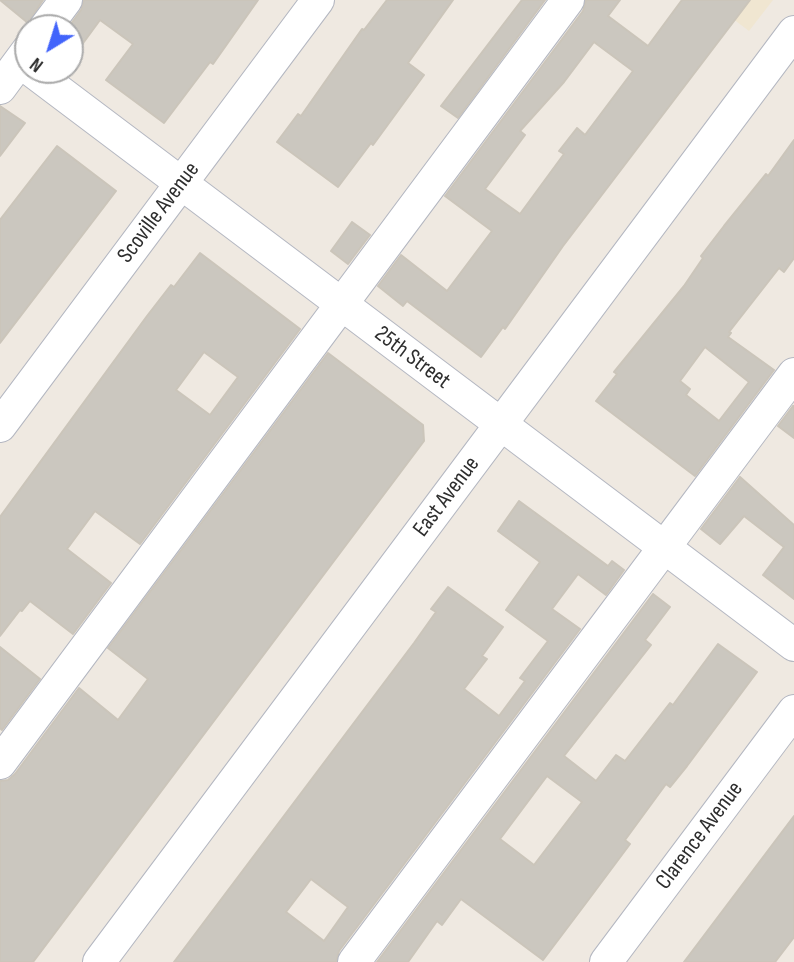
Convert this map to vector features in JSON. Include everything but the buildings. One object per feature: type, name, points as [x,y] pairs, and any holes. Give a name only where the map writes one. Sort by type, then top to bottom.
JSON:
[{"type":"street","name":"Scoville Avenue","points":[[0,426],[318,0]]},
{"type":"street","points":[[0,763],[568,0]]},
{"type":"street","name":"East Avenue","points":[[99,962],[794,32]]},
{"type":"street","points":[[0,88],[14,69]]},
{"type":"street","name":"25th Street","points":[[53,84],[794,645]]},
{"type":"street","points":[[354,962],[794,374]]},
{"type":"street","name":"Clarence Avenue","points":[[606,962],[794,711]]},
{"type":"shaded area","points":[[708,0],[773,0],[749,31]]}]
